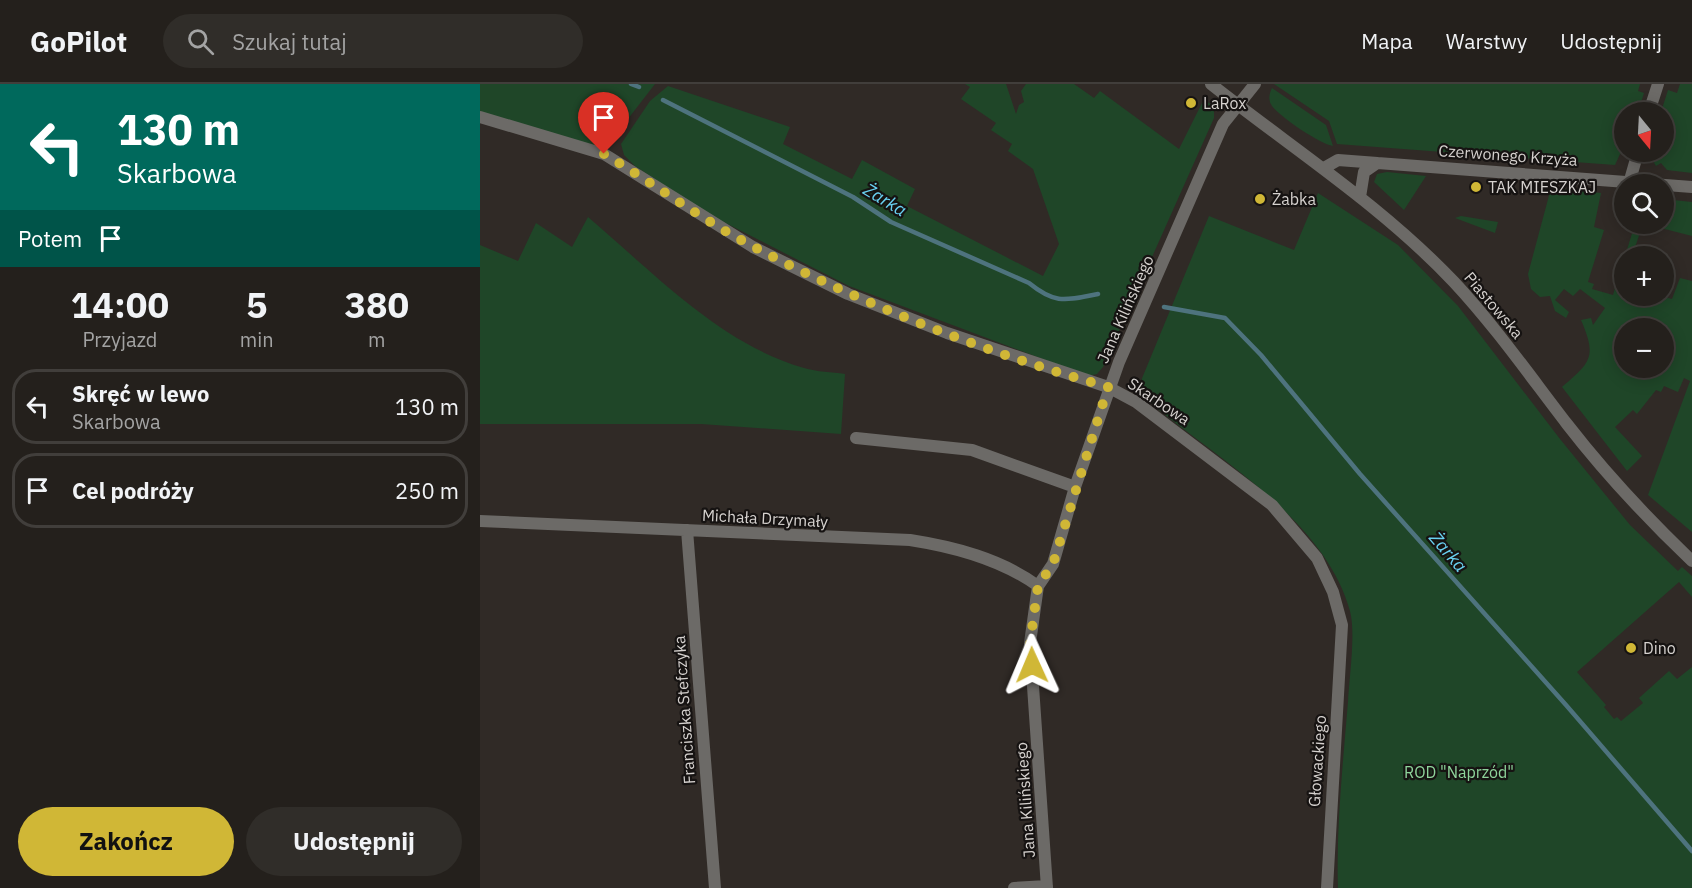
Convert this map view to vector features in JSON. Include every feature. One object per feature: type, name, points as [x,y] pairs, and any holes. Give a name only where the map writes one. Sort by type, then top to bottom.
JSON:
[{"type":"street","name":"Piastowska","points":[[1211,84],[1324,168],[1402,230],[1454,282],[1505,341],[1568,424],[1638,508],[1692,561]]},
{"type":"street","name":"Jana Kilińskiego","points":[[1047,887],[1030,643],[1038,586],[1053,564],[1108,387],[1223,124],[1255,84]]},
{"type":"street","points":[[1652,102],[1658,84]]},
{"type":"street","name":"Skarbowa","points":[[480,117],[604,154],[753,247],[848,294],[947,333],[1108,387],[1136,402],[1272,505],[1317,558],[1326,574],[1342,625],[1341,636]]},
{"type":"street","name":"Czerwonego Krzyża","points":[[1324,168],[1338,160],[1614,179]]},
{"type":"street","points":[[1360,197],[1364,172],[1378,163]]},
{"type":"street","name":"Czerwonego Krzyża","points":[[1674,185],[1692,187]]},
{"type":"street","points":[[856,438],[972,450],[1075,488]]},
{"type":"street","name":"Michała Drzymały","points":[[480,521],[910,540],[952,547],[1019,572],[1038,586]]},
{"type":"street","name":"Franciszka Stefczyka","points":[[687,530],[715,888]]},
{"type":"street","name":"Głowackiego","points":[[1327,888],[1341,636]]},
{"type":"street","points":[[1014,888],[1047,887]]},
{"type":"green space","points":[[480,84],[655,84],[607,146],[594,146],[480,113]]},
{"type":"green space","points":[[965,84],[1006,84],[1016,114],[1019,105],[1024,102],[1021,91],[1026,84],[1074,84],[1094,98],[1100,91],[1179,149],[1204,99],[1214,107],[1214,118],[1103,367],[1097,374],[1088,376],[849,286],[706,213],[635,166],[624,155],[621,144],[650,101],[668,86],[790,127],[783,144],[852,179],[862,160],[915,189],[907,206],[1043,276],[1059,244],[1033,169],[1008,151],[1012,144],[991,130],[996,123],[961,99],[970,87]]},
{"type":"green space","points":[[1274,84],[1640,84],[1638,91],[1644,93],[1641,102],[1614,102],[1615,165],[1337,144],[1329,121]]},
{"type":"green space","points":[[1680,84],[1692,84],[1692,173],[1667,170],[1661,163],[1656,166],[1654,162],[1674,162],[1674,102],[1664,102],[1668,90],[1677,93]]},
{"type":"green space","points":[[1272,88],[1326,125],[1333,146],[1310,135],[1276,111],[1269,99]]},
{"type":"green space","points":[[1387,172],[1426,176],[1404,210],[1374,182],[1377,174]]},
{"type":"green space","points":[[1551,188],[1601,193],[1594,227],[1604,230],[1588,282],[1594,284],[1592,289],[1613,295],[1614,292],[1614,306],[1674,306],[1674,294],[1680,278],[1692,281],[1692,532],[1648,495],[1690,381],[1684,378],[1678,392],[1664,386],[1661,392],[1656,390],[1637,414],[1633,410],[1615,427],[1642,456],[1627,471],[1562,387],[1585,365],[1590,351],[1581,320],[1591,318],[1593,325],[1605,308],[1580,289],[1573,296],[1564,289],[1555,300],[1569,312],[1566,318],[1555,311],[1550,296],[1540,297],[1531,289],[1528,274]]},
{"type":"green space","name":"ROD \"Naprzód\"","points":[[1318,193],[1398,245],[1458,306],[1560,439],[1630,525],[1678,571],[1682,567],[1692,576],[1692,597],[1679,582],[1577,672],[1606,705],[1604,707],[1614,719],[1617,717],[1621,721],[1643,703],[1639,698],[1669,671],[1677,679],[1692,667],[1692,888],[1338,888],[1339,818],[1352,656],[1352,621],[1337,578],[1318,548],[1294,520],[1236,469],[1149,402],[1138,388],[1209,216],[1294,250]]},
{"type":"green space","points":[[1674,200],[1692,202],[1692,236],[1674,231]]},
{"type":"green space","points":[[1461,216],[1498,222],[1495,233],[1455,218]]},
{"type":"green space","points":[[588,217],[689,304],[744,342],[773,357],[804,368],[845,374],[841,434],[701,424],[480,424],[480,245],[518,261],[536,223],[572,247]]},
{"type":"green space","points":[[1632,234],[1640,234],[1635,246],[1628,246]]},
{"type":"waterway","name":"Żarka","points":[[631,84],[639,87]]},
{"type":"waterway","name":"Żarka","points":[[663,100],[853,197],[891,222],[1029,283],[1047,295],[1069,299],[1098,294]]},
{"type":"waterway","name":"Żarka","points":[[1164,307],[1225,318],[1261,355],[1360,474],[1566,705],[1692,851]]},
{"type":"place","name":"LaRox","points":[[1191,103]]},
{"type":"place","name":"TAK MIESZKAJ","points":[[1476,187]]},
{"type":"place","name":"Żabka","points":[[1260,199]]},
{"type":"place","name":"Dino","points":[[1631,648]]},
{"type":"route","points":[[604,154],[753,247],[848,294],[947,333],[1108,387],[1053,564],[1038,586],[1030,643],[1032,665]]}]
